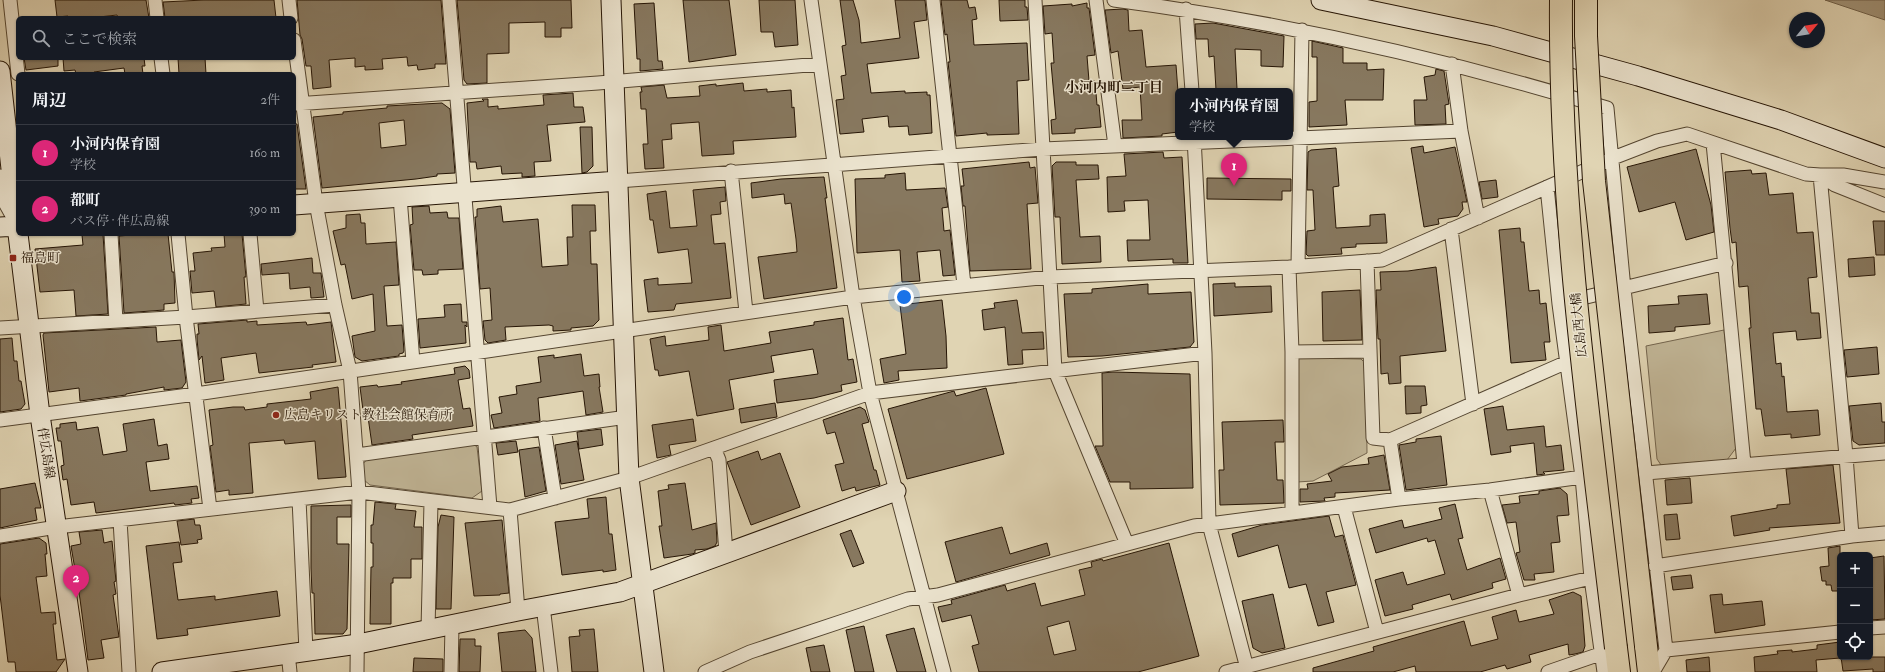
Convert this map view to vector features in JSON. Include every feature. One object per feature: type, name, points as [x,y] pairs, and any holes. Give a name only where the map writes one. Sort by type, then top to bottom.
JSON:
[{"type":"highway","name":"広島西大橋","points":[[1561,0],[1564,143],[1572,267],[1608,651],[1619,672]]},
{"type":"highway","points":[[1586,0],[1586,36],[1594,181],[1656,648],[1649,672]]},
{"type":"street","points":[[10,0],[16,56]]},
{"type":"street","points":[[155,0],[157,16]]},
{"type":"street","points":[[289,0],[291,16]]},
{"type":"street","points":[[449,0],[478,353],[483,438],[490,507]]},
{"type":"street","points":[[610,0],[629,478],[644,583],[654,672]]},
{"type":"street","points":[[811,0],[853,297],[870,393],[944,672]]},
{"type":"street","points":[[933,0],[964,285]]},
{"type":"street","points":[[1035,0],[1055,371],[1127,544]]},
{"type":"street","points":[[1096,0],[1114,146]]},
{"type":"street","points":[[1114,0],[1186,9],[1302,30],[1452,64],[1607,108],[1613,158],[1624,289],[1646,473],[1655,566],[1656,648],[1653,672]]},
{"type":"street","points":[[1321,0],[1493,36],[1630,74],[1781,120],[1885,158]]},
{"type":"street","points":[[1186,9],[1192,88]]},
{"type":"street","points":[[1292,513],[1292,352],[1300,138],[1302,30]]},
{"type":"street","points":[[16,60],[18,72]]},
{"type":"street","points":[[161,60],[163,72]]},
{"type":"street","points":[[295,60],[298,104],[335,305],[350,371],[359,492],[357,672]]},
{"type":"street","points":[[298,104],[614,82],[820,64]]},
{"type":"street","points":[[1452,64],[1461,131],[1478,218]]},
{"type":"street","name":"伴広島線","points":[[0,71],[15,228]]},
{"type":"street","points":[[1293,138],[1461,131]]},
{"type":"street","points":[[0,420],[196,394],[853,297],[1050,277],[1201,272],[1382,260],[1613,158],[1657,141],[1687,134],[1806,174],[1843,174],[1885,182]]},
{"type":"street","points":[[296,205],[951,155],[1114,146],[1183,140]]},
{"type":"street","points":[[1195,140],[1205,353],[1209,524],[1248,669]]},
{"type":"street","points":[[1713,143],[1726,263],[1744,464]]},
{"type":"street","points":[[731,172],[746,312]]},
{"type":"street","points":[[1820,174],[1835,185],[1885,205]]},
{"type":"street","points":[[1820,174],[1852,536]]},
{"type":"street","points":[[0,176],[4,202],[15,228]]},
{"type":"street","points":[[1547,187],[1559,304],[1582,477],[1591,578],[1608,651],[1604,672]]},
{"type":"street","points":[[400,197],[413,362]]},
{"type":"street","points":[[1451,229],[1473,404]]},
{"type":"street","name":"伴広島線","points":[[16,236],[30,326],[40,415],[58,527],[78,672]]},
{"type":"street","points":[[111,236],[116,321]]},
{"type":"street","points":[[178,236],[186,317],[210,509]]},
{"type":"street","points":[[250,236],[257,311]]},
{"type":"street","points":[[1367,261],[1373,438],[1390,440],[1567,362]]},
{"type":"street","points":[[1559,304],[1726,263]]},
{"type":"street","points":[[0,328],[186,317],[335,305]]},
{"type":"street","points":[[1292,352],[1370,351]]},
{"type":"street","points":[[0,536],[58,527],[359,492],[431,502],[510,510],[629,478],[870,393],[1205,353]]},
{"type":"street","points":[[357,455],[627,417]]},
{"type":"street","points":[[544,428],[555,498]]},
{"type":"street","points":[[1390,440],[1399,499]]},
{"type":"street","points":[[714,448],[719,460],[726,553]]},
{"type":"street","points":[[1646,473],[1885,453]]},
{"type":"street","points":[[705,672],[750,652],[908,599],[938,595],[1194,526],[1399,499],[1490,490],[1582,477]]},
{"type":"street","points":[[1490,490],[1519,595]]},
{"type":"street","points":[[162,672],[358,644],[452,626],[543,606],[620,592],[896,491]]},
{"type":"street","points":[[290,672],[297,652],[299,499]]},
{"type":"street","points":[[428,630],[431,502]]},
{"type":"street","points":[[1344,507],[1377,632]]},
{"type":"street","points":[[510,510],[518,611]]},
{"type":"street","points":[[120,520],[129,672]]},
{"type":"street","points":[[1655,566],[1852,536],[1885,533]]},
{"type":"street","points":[[1226,672],[1248,669],[1377,632],[1591,578]]},
{"type":"street","points":[[543,606],[551,672]]},
{"type":"street","points":[[451,672],[452,626]]},
{"type":"street","points":[[1873,628],[1885,627]]},
{"type":"street","points":[[1656,648],[1837,632]]},
{"type":"street","points":[[1548,672],[1608,651]]},
{"type":"shaded area","points":[[1825,0],[1885,0],[1885,20]]},
{"type":"shaded area","points":[[1724,330],[1736,448],[1727,460],[1661,465],[1657,459],[1646,346]]},
{"type":"shaded area","points":[[1300,358],[1361,359],[1366,364],[1367,453],[1313,481],[1297,482],[1294,363]]},
{"type":"shaded area","points":[[472,443],[477,447],[482,491],[472,498],[370,485],[364,480],[363,464],[368,458]]},
{"type":"building","points":[[55,0],[146,0],[149,16],[117,15],[57,16]]},
{"type":"building","points":[[204,0],[274,0],[276,16],[165,16],[163,2]]},
{"type":"building","points":[[297,0],[441,0],[446,64],[435,64],[435,68],[418,70],[417,65],[408,66],[407,57],[382,59],[383,69],[365,70],[365,66],[355,67],[355,58],[329,60],[331,87],[313,89],[311,66],[306,66],[302,39],[300,35]]},
{"type":"building","points":[[457,0],[571,0],[572,28],[561,28],[561,37],[545,37],[545,22],[509,23],[509,53],[487,54],[487,83],[467,84],[464,80]]},
{"type":"building","points":[[683,0],[729,0],[736,55],[689,62]]},
{"type":"building","points":[[759,0],[795,0],[798,45],[775,47],[773,32],[761,32]]},
{"type":"building","points":[[840,0],[853,0],[859,20],[861,43],[900,38],[895,0],[925,0],[927,20],[914,22],[919,58],[867,64],[871,93],[905,91],[905,93],[927,92],[927,95],[930,95],[932,133],[909,135],[908,126],[889,127],[888,116],[862,119],[864,132],[840,134],[836,100],[844,99],[841,76],[846,75],[842,46],[846,45]]},
{"type":"building","points":[[941,0],[967,0],[969,8],[975,7],[977,19],[972,20],[974,45],[1027,43],[1029,80],[1017,81],[1019,134],[987,135],[987,133],[956,136],[948,62],[950,62],[947,34],[945,35]]},
{"type":"building","points":[[999,0],[1025,0],[1028,20],[1000,21]]},
{"type":"building","points":[[654,3],[658,61],[662,61],[663,69],[640,71],[640,59],[637,59],[634,4]]},
{"type":"building","points":[[1087,3],[1087,8],[1089,8],[1095,55],[1087,56],[1089,81],[1095,81],[1101,127],[1075,129],[1075,133],[1052,134],[1051,120],[1056,119],[1051,63],[1054,63],[1052,33],[1045,34],[1043,6],[1072,4],[1072,6]]},
{"type":"building","points":[[1105,10],[1128,10],[1129,31],[1142,30],[1146,67],[1176,65],[1178,88],[1175,88],[1175,132],[1162,134],[1162,136],[1123,138],[1122,120],[1142,120],[1140,87],[1123,89],[1118,51],[1111,53]]},
{"type":"building","points":[[1213,23],[1284,36],[1283,67],[1261,66],[1261,50],[1235,49],[1237,88],[1216,88],[1214,56],[1209,57],[1208,39],[1196,39],[1195,24]]},
{"type":"building","points":[[1312,41],[1343,48],[1343,63],[1367,63],[1367,70],[1384,69],[1383,100],[1345,100],[1347,125],[1309,127],[1309,102],[1317,101],[1317,57],[1312,57]]},
{"type":"building","points":[[24,60],[58,60],[58,66],[26,70]]},
{"type":"building","points":[[63,60],[144,60],[145,66],[142,66],[143,72],[125,72],[124,68],[94,72],[76,72],[75,70],[64,71]]},
{"type":"building","points":[[178,60],[205,60],[206,72],[179,72]]},
{"type":"building","points":[[1436,69],[1444,71],[1449,104],[1445,105],[1446,124],[1415,125],[1414,100],[1427,100],[1424,77],[1435,75]]},
{"type":"building","points":[[743,83],[744,91],[767,89],[767,92],[791,90],[796,137],[733,141],[734,154],[702,156],[699,122],[671,124],[672,139],[662,140],[664,168],[645,169],[643,144],[648,144],[646,109],[641,109],[641,87],[664,85],[667,98],[700,96],[699,86]]},
{"type":"building","points":[[573,93],[574,107],[583,107],[585,122],[547,125],[551,161],[534,162],[535,176],[522,177],[522,173],[502,174],[501,166],[477,169],[476,162],[470,162],[467,103],[484,101],[482,99],[488,99],[488,107],[498,106],[498,109],[544,105],[543,95]]},
{"type":"building","points":[[442,103],[450,109],[455,173],[437,174],[437,176],[416,179],[322,188],[313,117],[343,114],[343,112],[387,108],[387,106]],"holes":[[[404,120],[406,145],[381,148],[379,123]]]},
{"type":"building","points":[[296,124],[297,124],[306,189],[296,189]]},
{"type":"building","points":[[580,127],[592,127],[593,166],[587,172],[582,173]]},
{"type":"building","points":[[1423,146],[1424,153],[1455,147],[1467,202],[1462,202],[1463,209],[1458,216],[1438,219],[1439,224],[1424,227],[1411,148]]},
{"type":"building","points":[[1336,148],[1339,186],[1333,187],[1336,228],[1370,226],[1370,215],[1385,214],[1387,243],[1356,244],[1356,247],[1341,248],[1342,254],[1308,256],[1306,254],[1307,231],[1315,230],[1313,190],[1307,190],[1308,152],[1311,150]]},
{"type":"building","points":[[1696,149],[1711,205],[1714,232],[1686,240],[1675,202],[1639,212],[1627,167]]},
{"type":"building","points":[[1163,152],[1164,158],[1182,157],[1188,263],[1173,263],[1173,259],[1128,261],[1127,240],[1150,240],[1148,200],[1124,201],[1125,211],[1108,212],[1107,177],[1126,176],[1124,154]]},
{"type":"building","points":[[1029,162],[1030,168],[1035,167],[1038,203],[1027,204],[1031,269],[970,271],[965,206],[963,206],[961,186],[964,186],[962,169]]},
{"type":"building","points":[[1056,162],[1076,162],[1076,165],[1098,165],[1099,179],[1076,180],[1080,237],[1100,236],[1101,262],[1062,264],[1060,217],[1055,217],[1052,166]]},
{"type":"building","points":[[1751,170],[1752,174],[1766,173],[1769,195],[1793,193],[1797,233],[1813,232],[1817,277],[1808,278],[1811,313],[1819,313],[1821,338],[1797,340],[1796,331],[1773,333],[1776,364],[1781,363],[1782,377],[1784,376],[1787,412],[1818,410],[1820,435],[1791,438],[1791,434],[1765,436],[1761,409],[1756,409],[1749,328],[1751,328],[1748,286],[1739,287],[1736,242],[1732,243],[1725,172]]},
{"type":"building","points":[[905,173],[906,190],[945,188],[948,207],[942,208],[944,231],[950,230],[955,275],[943,276],[940,250],[917,252],[920,281],[902,282],[900,250],[857,253],[855,179],[885,178],[885,175]]},
{"type":"building","points":[[824,177],[827,198],[825,198],[837,288],[764,299],[758,257],[797,252],[796,239],[791,203],[785,204],[784,194],[752,198],[751,183],[781,179]]},
{"type":"building","points":[[1207,178],[1291,179],[1291,191],[1282,191],[1282,200],[1207,199]]},
{"type":"building","points":[[1496,180],[1498,197],[1482,199],[1479,182]]},
{"type":"building","points":[[725,187],[726,201],[720,202],[721,214],[711,215],[714,244],[725,243],[731,298],[676,304],[674,310],[648,312],[644,280],[658,278],[658,285],[692,283],[688,249],[658,253],[653,220],[650,220],[647,194],[666,191],[670,228],[697,226],[693,190]]},
{"type":"building","points":[[572,205],[595,205],[596,231],[590,231],[591,264],[597,264],[599,320],[593,326],[571,328],[571,330],[553,331],[553,326],[549,325],[505,327],[506,340],[488,343],[485,340],[483,321],[492,320],[490,288],[480,289],[475,217],[477,217],[477,209],[501,206],[503,222],[538,219],[542,267],[568,265],[567,237],[573,237]]},
{"type":"building","points":[[429,206],[430,213],[447,212],[448,218],[459,218],[463,269],[438,270],[438,274],[423,275],[422,270],[414,270],[410,225],[413,224],[412,207]]},
{"type":"building","points":[[360,214],[361,223],[365,223],[366,244],[396,242],[399,285],[384,286],[387,326],[402,325],[404,351],[403,353],[399,354],[399,356],[362,361],[355,357],[352,336],[375,331],[373,294],[352,299],[345,264],[341,265],[333,231],[346,228],[346,215]]},
{"type":"building","points":[[1873,221],[1885,221],[1885,255],[1876,255]]},
{"type":"building","points":[[1520,228],[1521,242],[1524,242],[1529,291],[1539,290],[1540,304],[1546,303],[1550,342],[1544,342],[1546,360],[1511,363],[1499,230]]},
{"type":"building","points":[[82,236],[103,236],[108,314],[76,316],[74,290],[40,292],[35,249],[83,245]]},
{"type":"building","points":[[119,236],[168,236],[172,272],[174,272],[175,303],[164,304],[164,310],[124,313]]},
{"type":"building","points":[[224,236],[242,236],[246,277],[244,277],[246,304],[216,307],[214,291],[192,293],[190,271],[195,271],[193,253],[212,251],[211,248],[225,247]]},
{"type":"building","points":[[1874,257],[1875,275],[1849,277],[1848,259]]},
{"type":"building","points":[[312,258],[313,273],[321,273],[324,297],[311,298],[310,287],[290,289],[289,273],[262,275],[261,264]]},
{"type":"building","points":[[1436,267],[1446,351],[1400,356],[1401,383],[1389,384],[1388,373],[1381,374],[1380,339],[1378,339],[1376,290],[1381,290],[1380,272],[1408,271]]},
{"type":"building","points":[[1235,283],[1235,287],[1271,286],[1272,312],[1214,316],[1213,284]]},
{"type":"building","points":[[1148,284],[1148,294],[1191,292],[1194,342],[1190,347],[1102,356],[1068,357],[1064,294],[1092,293],[1092,289]]},
{"type":"building","points":[[1360,290],[1362,340],[1323,341],[1322,292]]},
{"type":"building","points":[[1707,294],[1710,324],[1675,327],[1675,331],[1649,333],[1648,306],[1679,304],[1678,296]]},
{"type":"building","points":[[942,300],[946,336],[947,368],[898,371],[899,380],[884,383],[880,359],[906,354],[900,305]]},
{"type":"building","points":[[1017,300],[1022,333],[1043,332],[1044,349],[1022,350],[1023,364],[1008,365],[1005,327],[984,330],[982,310],[995,308],[994,303]]},
{"type":"building","points":[[461,304],[462,322],[467,322],[467,327],[465,325],[466,343],[420,348],[418,319],[445,317],[444,305]]},
{"type":"building","points":[[843,318],[848,360],[853,359],[857,382],[841,385],[842,391],[814,398],[777,403],[774,380],[818,374],[813,349],[771,356],[774,372],[729,380],[734,409],[697,416],[689,371],[659,376],[658,370],[655,370],[650,339],[665,336],[666,346],[709,340],[708,327],[721,325],[724,351],[771,343],[769,332],[814,325],[814,322]]},
{"type":"building","points":[[247,320],[247,322],[257,321],[257,325],[306,322],[307,325],[331,322],[336,362],[312,365],[313,367],[259,373],[256,353],[221,358],[224,380],[205,383],[202,356],[199,360],[197,339],[197,334],[199,334],[198,324]]},
{"type":"building","points":[[156,327],[157,342],[181,340],[186,382],[182,388],[164,390],[164,387],[126,395],[80,401],[79,388],[49,392],[44,333]]},
{"type":"building","points":[[12,338],[14,361],[17,361],[19,381],[21,381],[25,404],[21,409],[0,412],[0,339]]},
{"type":"building","points":[[1877,347],[1879,374],[1847,377],[1844,350]]},
{"type":"building","points":[[581,354],[584,376],[599,374],[599,387],[603,412],[586,415],[583,391],[538,398],[540,421],[494,428],[491,415],[502,413],[499,397],[517,394],[516,386],[541,382],[538,357],[554,355],[554,358]]},
{"type":"building","points":[[465,366],[469,370],[470,378],[458,380],[463,409],[470,408],[473,426],[412,435],[413,439],[372,445],[368,417],[364,418],[360,387],[377,385],[378,387],[402,384],[401,382],[455,374],[454,368]]},
{"type":"building","points":[[1102,373],[1190,374],[1193,488],[1130,489],[1130,482],[1110,482],[1095,446],[1103,446]]},
{"type":"building","points":[[1405,386],[1425,386],[1427,405],[1421,406],[1421,413],[1406,414]]},
{"type":"building","points":[[338,387],[346,477],[318,479],[315,441],[285,444],[284,440],[249,443],[253,493],[229,495],[229,490],[216,492],[210,446],[213,445],[209,410],[244,407],[245,410],[267,407],[267,404],[311,399],[310,392]]},
{"type":"building","points":[[986,388],[1004,454],[907,479],[888,409],[954,391],[956,396]]},
{"type":"building","points":[[775,403],[777,417],[741,423],[739,409]]},
{"type":"building","points":[[1881,403],[1882,422],[1885,422],[1885,443],[1859,445],[1853,441],[1849,406]]},
{"type":"building","points":[[1503,406],[1507,430],[1544,426],[1546,447],[1561,445],[1564,470],[1543,472],[1545,474],[1537,475],[1534,443],[1510,446],[1511,452],[1491,455],[1484,409]]},
{"type":"building","points":[[860,407],[865,410],[869,422],[862,424],[874,470],[876,470],[880,485],[856,491],[855,487],[842,491],[835,465],[844,463],[835,432],[827,434],[823,420]]},
{"type":"building","points":[[154,419],[158,446],[167,444],[169,459],[146,462],[150,491],[197,486],[199,498],[191,499],[192,503],[175,505],[174,503],[96,513],[94,502],[71,505],[67,479],[63,480],[61,466],[64,465],[61,441],[58,441],[56,428],[60,428],[60,424],[76,422],[77,430],[98,427],[103,455],[127,451],[123,424]]},
{"type":"building","points":[[693,419],[696,441],[669,445],[671,455],[657,458],[652,425]]},
{"type":"building","points":[[1283,420],[1284,442],[1275,442],[1277,480],[1283,480],[1284,503],[1220,505],[1219,470],[1224,470],[1222,422]]},
{"type":"building","points":[[601,429],[603,445],[579,449],[577,432]]},
{"type":"building","points":[[1441,436],[1447,485],[1406,490],[1399,445],[1416,442],[1416,439]]},
{"type":"building","points":[[516,441],[518,452],[498,455],[496,443]]},
{"type":"building","points":[[577,441],[584,480],[561,484],[555,445]]},
{"type":"building","points":[[539,447],[546,491],[525,497],[519,450]]},
{"type":"building","points":[[758,451],[761,460],[780,453],[800,507],[751,525],[727,462]]},
{"type":"building","points":[[1384,455],[1390,490],[1335,493],[1335,497],[1324,498],[1325,501],[1300,502],[1300,489],[1308,489],[1307,484],[1332,481],[1328,474],[1342,467],[1369,464],[1368,458]]},
{"type":"building","points":[[1833,465],[1840,523],[1769,528],[1770,530],[1734,536],[1731,516],[1777,508],[1777,505],[1790,504],[1786,469]]},
{"type":"building","points":[[1690,478],[1692,503],[1667,505],[1665,480]]},
{"type":"building","points":[[35,483],[41,508],[35,508],[37,520],[0,528],[0,489]]},
{"type":"building","points":[[685,483],[692,530],[716,523],[717,542],[715,546],[707,549],[695,550],[695,553],[692,554],[664,558],[659,526],[662,526],[658,491],[669,489],[668,485]]},
{"type":"building","points":[[1560,488],[1567,494],[1569,515],[1557,516],[1560,542],[1551,543],[1554,572],[1534,574],[1535,580],[1524,580],[1516,553],[1520,552],[1516,522],[1507,523],[1502,505],[1520,503],[1519,496],[1539,494],[1539,491]]},
{"type":"building","points":[[606,497],[609,534],[612,534],[616,570],[562,575],[555,522],[589,518],[587,499]]},
{"type":"building","points":[[375,502],[396,504],[395,509],[416,511],[414,527],[422,527],[422,559],[411,559],[411,578],[393,578],[393,583],[391,583],[391,624],[370,624],[371,567],[373,567],[371,525],[373,525]]},
{"type":"building","points":[[1455,504],[1463,538],[1458,539],[1467,570],[1500,558],[1506,579],[1492,583],[1493,588],[1452,600],[1450,594],[1412,605],[1413,609],[1385,616],[1375,580],[1403,572],[1407,585],[1445,574],[1435,540],[1428,542],[1427,538],[1376,553],[1369,529],[1402,520],[1404,528],[1442,519],[1439,508]]},
{"type":"building","points":[[351,505],[351,517],[337,517],[337,544],[349,544],[347,629],[343,634],[315,634],[314,593],[312,593],[311,568],[311,506]]},
{"type":"building","points":[[1677,514],[1680,539],[1666,540],[1664,515]]},
{"type":"building","points":[[441,515],[454,517],[451,609],[436,609],[438,527]]},
{"type":"building","points":[[1329,516],[1335,537],[1343,535],[1356,585],[1326,592],[1334,622],[1318,626],[1306,584],[1289,588],[1278,545],[1238,557],[1232,534],[1262,525]]},
{"type":"building","points":[[194,519],[195,525],[200,525],[202,539],[197,540],[198,543],[181,545],[177,521]]},
{"type":"building","points":[[502,520],[509,593],[500,595],[474,596],[465,523]]},
{"type":"building","points":[[1002,527],[1010,554],[1047,543],[1050,555],[956,582],[945,542]]},
{"type":"building","points":[[102,530],[104,543],[112,541],[116,581],[114,582],[116,594],[113,595],[119,637],[101,640],[104,658],[88,660],[71,546],[81,544],[79,532]]},
{"type":"building","points":[[851,530],[864,563],[853,567],[840,534]]},
{"type":"building","points":[[39,538],[46,543],[47,554],[45,554],[47,576],[36,577],[41,613],[55,612],[56,624],[53,624],[57,660],[65,659],[56,672],[16,672],[15,662],[8,662],[0,595],[0,544]]},
{"type":"building","points":[[179,542],[182,562],[173,563],[178,600],[215,596],[215,600],[277,591],[280,616],[187,629],[188,635],[157,639],[146,546]]},
{"type":"building","points":[[1169,543],[1199,656],[1138,672],[979,672],[972,646],[979,644],[971,615],[942,622],[938,607],[952,604],[951,600],[1005,585],[1007,591],[1035,583],[1041,606],[1085,595],[1079,570],[1092,567],[1091,562],[1102,559],[1103,561]],"holes":[[[1069,621],[1076,650],[1054,655],[1047,627]]]},
{"type":"building","points":[[1840,546],[1840,552],[1837,552],[1837,591],[1832,591],[1831,585],[1826,585],[1826,581],[1822,581],[1820,567],[1829,566],[1828,548]]},
{"type":"building","points":[[1884,556],[1885,619],[1873,620],[1873,558]]},
{"type":"building","points":[[1691,575],[1693,588],[1673,590],[1671,577]]},
{"type":"building","points":[[1573,592],[1581,596],[1585,646],[1583,652],[1569,655],[1568,644],[1529,655],[1531,662],[1507,669],[1505,665],[1480,672],[1416,672],[1415,666],[1393,672],[1313,672],[1313,668],[1374,651],[1373,647],[1464,621],[1471,646],[1498,639],[1492,617],[1516,610],[1519,622],[1554,614],[1549,600]]},
{"type":"building","points":[[1273,594],[1285,648],[1262,653],[1253,648],[1242,601]]},
{"type":"building","points":[[1722,594],[1723,605],[1762,601],[1765,625],[1715,633],[1710,595]]},
{"type":"building","points":[[864,626],[874,672],[855,672],[846,630]]},
{"type":"building","points":[[914,628],[926,672],[897,672],[886,635]]},
{"type":"building","points":[[594,629],[598,672],[572,672],[569,637],[580,636],[579,630]]},
{"type":"building","points":[[525,630],[532,638],[536,672],[502,672],[498,633]]},
{"type":"building","points":[[460,639],[475,639],[475,646],[481,646],[480,672],[459,672]]},
{"type":"building","points":[[1837,642],[1837,658],[1816,660],[1817,672],[1755,672],[1754,657],[1778,654],[1777,651],[1792,650],[1792,652],[1817,649],[1817,645]]},
{"type":"building","points":[[824,645],[830,672],[811,672],[806,648]]},
{"type":"building","points":[[1709,657],[1710,672],[1687,672],[1686,660]]},
{"type":"building","points":[[1873,657],[1885,657],[1885,672],[1873,672],[1873,669],[1843,671],[1841,660],[1873,660]]},
{"type":"building","points":[[414,658],[443,659],[443,672],[413,672]]},
{"type":"place","name":"小河内保育園","points":[[1234,186]]},
{"type":"place","name":"福島町","points":[[13,258]]},
{"type":"place","name":"広島キリスト教社会館保育所","points":[[276,415]]},
{"type":"place","name":"都町","points":[[76,598]]},
{"type":"district","name":"小河内町二丁目","points":[[1114,87]]}]
